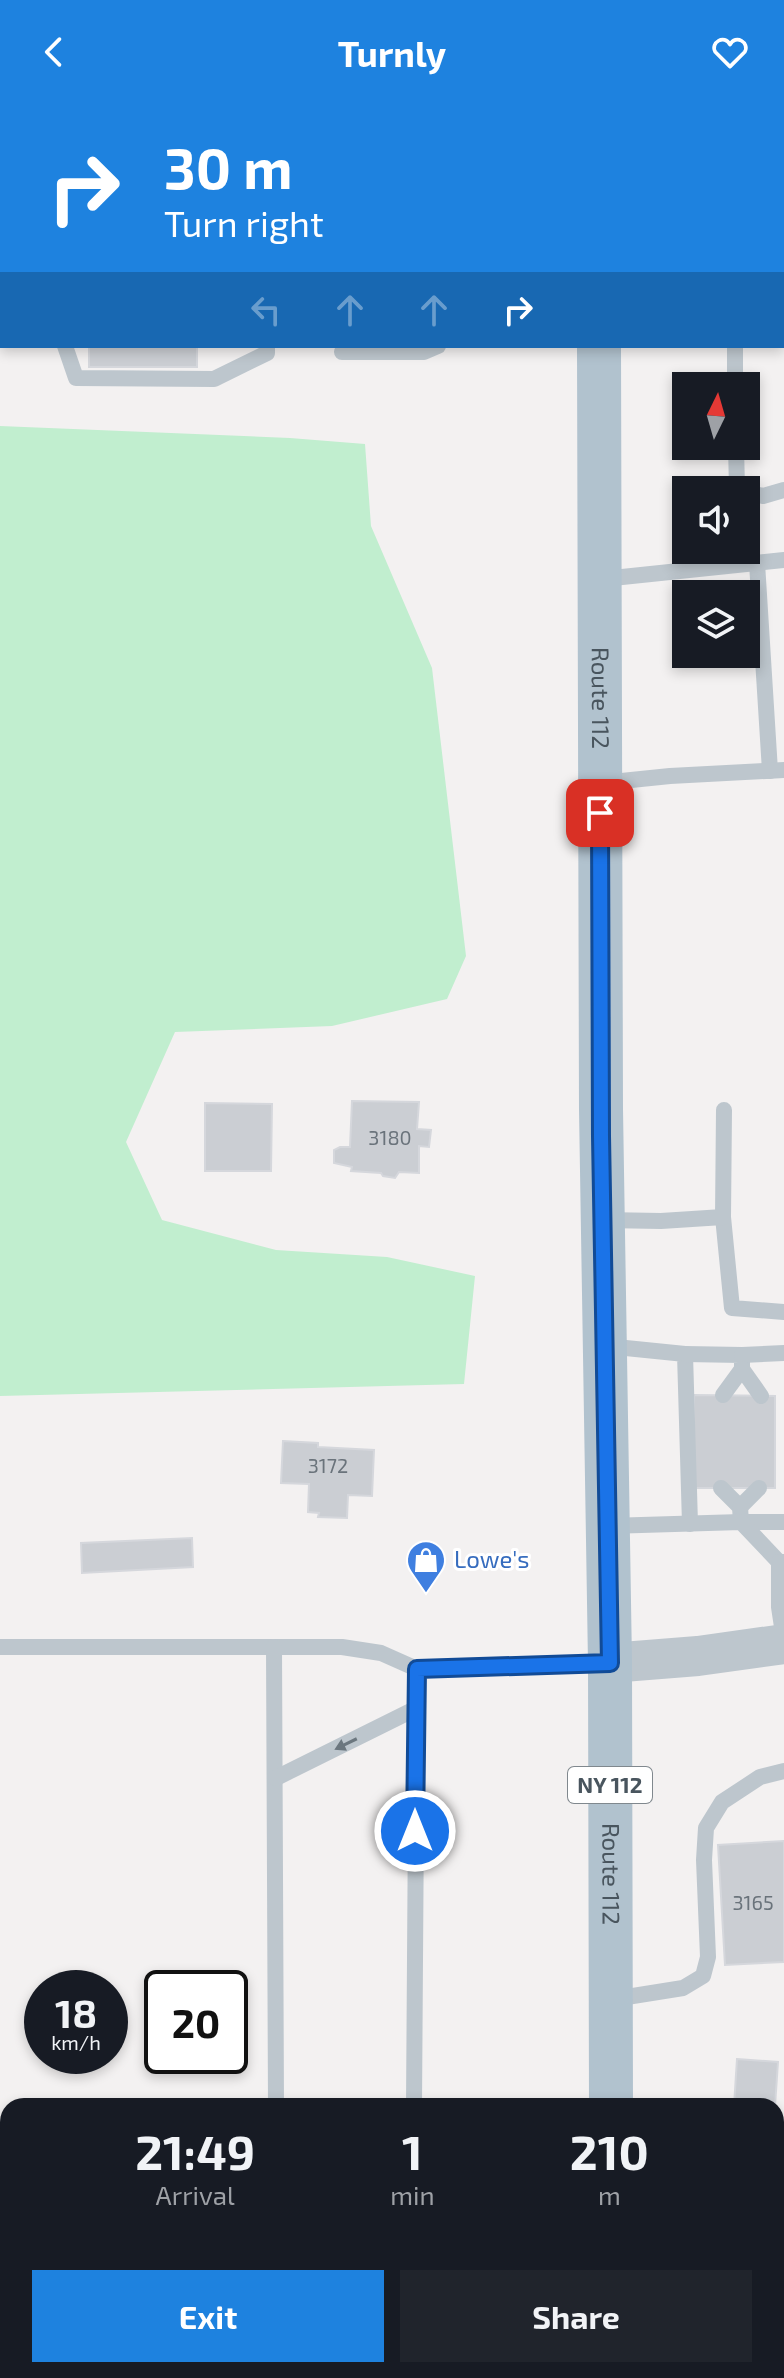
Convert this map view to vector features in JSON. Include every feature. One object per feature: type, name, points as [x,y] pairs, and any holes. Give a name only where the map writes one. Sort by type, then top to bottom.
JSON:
[{"type":"main road","name":"Route 112","points":[[599,348],[602,1220],[610,1663],[611,2098]]},
{"type":"street","points":[[610,1663],[698,1656],[784,1642]]},
{"type":"lane","points":[[66,348],[76,378],[214,379],[267,353],[267,348]]},
{"type":"lane","points":[[342,352],[424,352],[433,348]]},
{"type":"lane","points":[[735,348],[735,372]]},
{"type":"lane","points":[[760,495],[784,490]]},
{"type":"lane","points":[[760,563],[784,560]]},
{"type":"lane","points":[[600,579],[747,564]]},
{"type":"lane","points":[[600,784],[670,776],[777,771],[757,564]]},
{"type":"lane","points":[[724,1110],[723,1217],[732,1308],[784,1312]]},
{"type":"lane","points":[[602,1220],[661,1221],[723,1217]]},
{"type":"lane","points":[[604,1346],[742,1362],[784,1353]]},
{"type":"lane","points":[[685,1354],[690,1524]]},
{"type":"lane","points":[[723,1395],[742,1362]]},
{"type":"lane","points":[[742,1362],[761,1396]]},
{"type":"lane","points":[[721,1488],[781,1562],[779,1607],[784,1642]]},
{"type":"lane","points":[[741,1514],[759,1488]]},
{"type":"lane","points":[[606,1526],[690,1524],[741,1514],[784,1522]]},
{"type":"lane","points":[[0,1647],[342,1647],[381,1653],[417,1669],[610,1663]]},
{"type":"lane","points":[[274,1647],[276,2098]]},
{"type":"lane","points":[[414,2098],[417,1669]]},
{"type":"lane","points":[[276,1778],[415,1709]]},
{"type":"lane","points":[[612,1999],[683,1988],[703,1976],[708,1957],[704,1860],[706,1828],[722,1802],[760,1777],[784,1771]]},
{"type":"green space","points":[[0,426],[365,444],[371,526],[432,668],[466,956],[447,999],[332,1026],[175,1032],[126,1142],[162,1220],[276,1250],[387,1257],[475,1276],[464,1384],[0,1396]]},
{"type":"building","points":[[89,348],[197,348],[197,367],[89,367]]},
{"type":"building","points":[[352,1101],[419,1102],[417,1129],[431,1130],[429,1147],[419,1146],[419,1173],[399,1172],[395,1178],[381,1173],[351,1171],[352,1167],[334,1163],[334,1150],[350,1147]]},
{"type":"building","points":[[205,1103],[272,1104],[271,1171],[205,1171]]},
{"type":"building","points":[[694,1395],[775,1396],[775,1488],[694,1488]]},
{"type":"building","points":[[283,1441],[318,1443],[318,1447],[374,1450],[372,1496],[348,1495],[347,1518],[318,1517],[319,1513],[308,1512],[309,1484],[281,1483]]},
{"type":"building","points":[[192,1538],[193,1567],[82,1573],[81,1543]]},
{"type":"building","points":[[784,1841],[784,1962],[725,1965],[718,1845]]},
{"type":"building","points":[[737,2059],[778,2062],[776,2098],[735,2098]]},
{"type":"place","name":"Lowe's","points":[[426,1594]]},
{"type":"route","points":[[415,1831],[417,1669],[610,1663],[601,1136],[600,813]]}]
